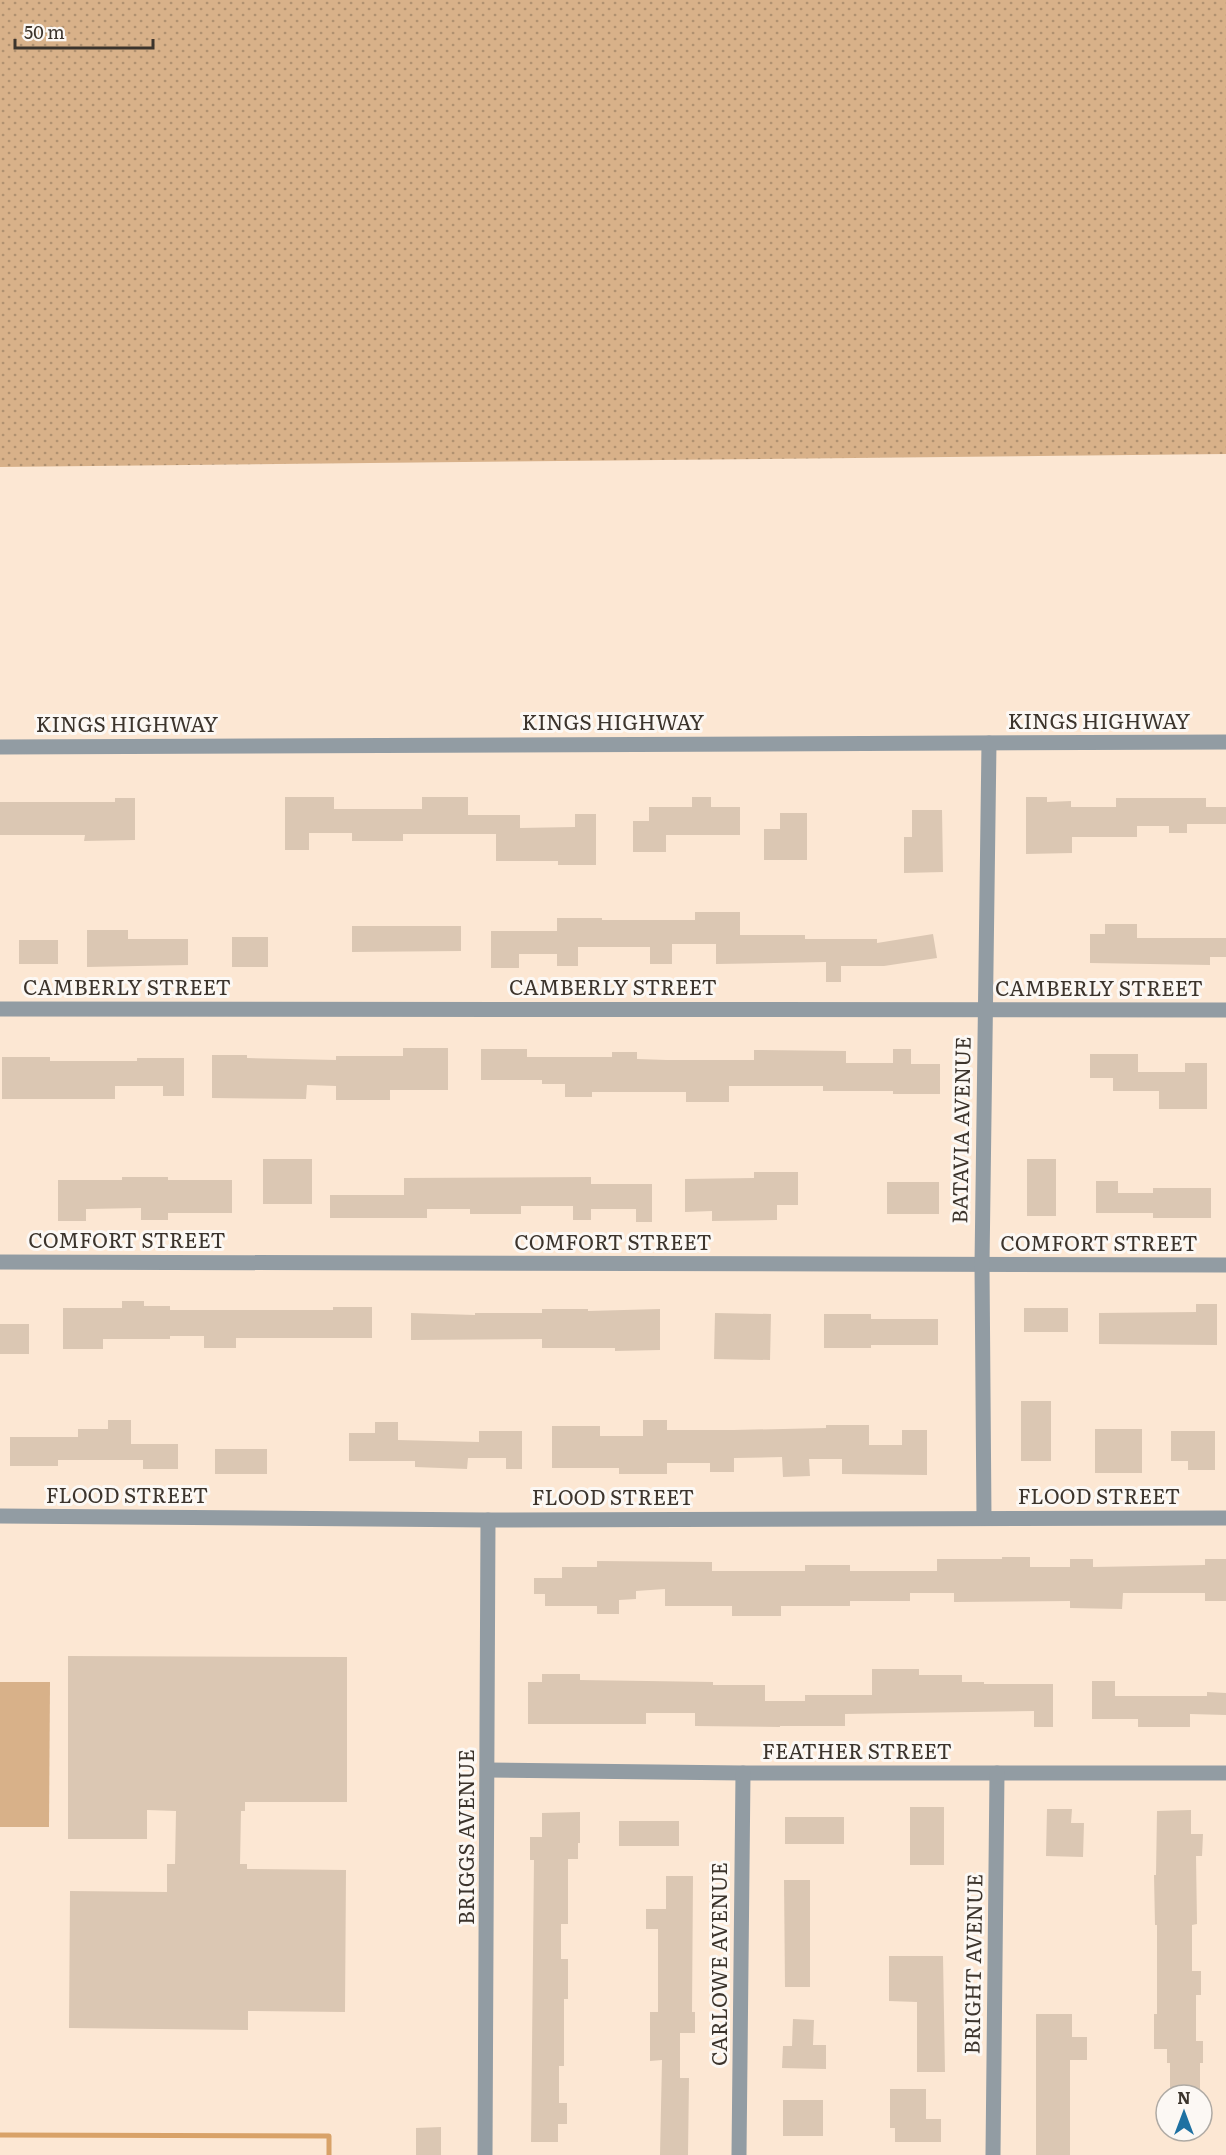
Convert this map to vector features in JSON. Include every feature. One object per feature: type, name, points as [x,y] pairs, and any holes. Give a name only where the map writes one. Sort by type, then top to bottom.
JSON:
[{"type":"street","name":"KINGS HIGHWAY","points":[[0,747],[1226,742]]},
{"type":"street","name":"BATAVIA AVENUE","points":[[984,1518],[982,1264],[989,743]]},
{"type":"street","name":"CAMBERLY STREET","points":[[0,1009],[1226,1010]]},
{"type":"street","name":"COMFORT STREET","points":[[0,1262],[1226,1265]]},
{"type":"street","name":"FLOOD STREET","points":[[0,1516],[488,1520],[1226,1518]]},
{"type":"street","name":"BRIGGS AVENUE","points":[[485,2155],[488,1520]]},
{"type":"street","name":"FEATHER STREET","points":[[488,1770],[743,1773],[1226,1773]]},
{"type":"street","name":"CARLOWE AVENUE","points":[[739,2155],[743,1773]]},
{"type":"street","name":"BRIGHT AVENUE","points":[[993,2155],[997,1773]]},
{"type":"shaded area","points":[[0,0],[1226,0],[1226,454],[0,467]]},
{"type":"shaded area","points":[[0,1682],[50,1682],[49,1827],[0,1827]]},
{"type":"building","points":[[285,797],[334,797],[334,809],[422,809],[422,797],[468,797],[468,815],[520,815],[520,828],[575,827],[575,814],[596,814],[596,865],[558,865],[558,861],[496,861],[496,834],[403,834],[403,841],[352,841],[352,833],[309,833],[309,850],[285,850]]},
{"type":"building","points":[[692,797],[711,797],[711,807],[740,807],[740,835],[666,835],[666,852],[633,852],[633,821],[649,821],[649,807],[692,807]]},
{"type":"building","points":[[1026,797],[1047,797],[1047,802],[1071,801],[1071,807],[1116,807],[1116,798],[1206,798],[1206,807],[1226,807],[1226,824],[1187,824],[1187,833],[1169,833],[1169,826],[1137,826],[1137,837],[1072,837],[1072,853],[1026,854]]},
{"type":"building","points":[[115,798],[135,798],[135,840],[84,841],[85,835],[0,835],[0,802],[115,802]]},
{"type":"building","points":[[912,810],[942,810],[943,872],[904,873],[904,837],[912,837]]},
{"type":"building","points":[[780,813],[807,813],[807,860],[764,860],[764,829],[780,829]]},
{"type":"building","points":[[695,912],[740,912],[740,935],[805,935],[805,939],[877,939],[877,943],[933,934],[937,958],[884,966],[841,966],[841,982],[826,982],[826,962],[716,964],[716,944],[672,944],[672,964],[650,964],[650,947],[578,947],[578,966],[557,966],[557,954],[519,954],[519,968],[491,968],[491,931],[557,931],[557,918],[695,920]]},
{"type":"building","points":[[1105,924],[1137,924],[1137,938],[1226,938],[1226,957],[1210,957],[1210,965],[1090,963],[1090,934],[1105,934]]},
{"type":"building","points":[[352,926],[461,926],[461,951],[352,952]]},
{"type":"building","points":[[87,930],[128,930],[128,939],[188,939],[188,965],[87,967]]},
{"type":"building","points":[[232,937],[268,937],[268,967],[232,967]]},
{"type":"building","points":[[19,940],[58,940],[58,964],[19,964]]},
{"type":"building","points":[[403,1048],[448,1048],[448,1090],[390,1090],[390,1100],[336,1100],[336,1086],[307,1085],[306,1099],[212,1098],[212,1055],[336,1060],[336,1056],[403,1056]]},
{"type":"building","points":[[481,1049],[527,1049],[527,1057],[612,1057],[612,1052],[637,1052],[637,1059],[667,1060],[754,1060],[754,1050],[846,1051],[846,1063],[893,1063],[893,1049],[911,1049],[911,1064],[940,1064],[940,1094],[823,1091],[823,1086],[729,1086],[729,1102],[686,1102],[686,1092],[592,1092],[592,1097],[565,1097],[565,1084],[542,1084],[542,1080],[481,1080]]},
{"type":"building","points":[[1090,1054],[1138,1054],[1138,1072],[1185,1072],[1185,1063],[1207,1063],[1207,1109],[1159,1109],[1159,1091],[1113,1091],[1113,1078],[1090,1078]]},
{"type":"building","points":[[2,1057],[50,1057],[50,1061],[137,1061],[137,1058],[184,1058],[184,1096],[163,1096],[163,1086],[115,1086],[115,1099],[2,1099]]},
{"type":"building","points":[[263,1159],[312,1159],[312,1204],[263,1204]]},
{"type":"building","points":[[1027,1159],[1056,1159],[1056,1216],[1027,1216]]},
{"type":"building","points":[[754,1172],[798,1172],[798,1205],[777,1205],[777,1220],[712,1221],[712,1211],[685,1212],[685,1179],[754,1178]]},
{"type":"building","points":[[122,1177],[232,1180],[232,1213],[168,1213],[168,1220],[141,1220],[141,1208],[86,1209],[86,1221],[58,1221],[58,1180],[122,1180]]},
{"type":"building","points":[[591,1177],[591,1184],[652,1184],[652,1222],[636,1222],[636,1209],[591,1209],[591,1220],[573,1220],[573,1206],[521,1206],[521,1214],[470,1214],[470,1209],[427,1209],[427,1218],[330,1218],[330,1195],[404,1195],[404,1178]]},
{"type":"building","points":[[1096,1181],[1118,1181],[1118,1193],[1153,1193],[1153,1188],[1211,1188],[1211,1218],[1153,1218],[1153,1213],[1096,1213]]},
{"type":"building","points":[[887,1182],[939,1182],[939,1214],[887,1214]]},
{"type":"building","points":[[122,1301],[144,1301],[144,1306],[170,1306],[170,1310],[333,1310],[333,1307],[372,1307],[372,1338],[236,1338],[236,1348],[204,1348],[204,1336],[170,1336],[170,1339],[103,1339],[103,1349],[63,1349],[63,1308],[122,1308]]},
{"type":"building","points":[[1196,1304],[1217,1304],[1217,1345],[1099,1344],[1099,1313],[1196,1312]]},
{"type":"building","points":[[1024,1308],[1068,1308],[1068,1332],[1024,1332]]},
{"type":"building","points":[[542,1309],[588,1309],[588,1311],[660,1309],[660,1350],[542,1348],[542,1339],[411,1340],[411,1313],[475,1315],[475,1313],[542,1313]]},
{"type":"building","points":[[715,1313],[771,1314],[770,1360],[714,1359]]},
{"type":"building","points":[[824,1314],[871,1314],[871,1319],[938,1319],[938,1345],[824,1348]]},
{"type":"building","points":[[0,1324],[29,1324],[29,1354],[0,1354]]},
{"type":"building","points":[[1021,1401],[1051,1401],[1051,1461],[1021,1461]]},
{"type":"building","points":[[108,1420],[131,1420],[131,1444],[178,1444],[178,1469],[143,1469],[143,1460],[58,1460],[58,1466],[10,1466],[10,1437],[78,1437],[78,1429],[108,1429]]},
{"type":"building","points":[[643,1420],[667,1420],[667,1430],[826,1428],[826,1425],[869,1425],[869,1445],[902,1445],[902,1430],[927,1430],[927,1475],[842,1474],[842,1459],[809,1459],[810,1476],[783,1477],[782,1457],[734,1458],[734,1472],[710,1472],[710,1463],[667,1463],[667,1474],[619,1474],[619,1468],[552,1468],[552,1426],[600,1426],[600,1436],[643,1436]]},
{"type":"building","points":[[375,1422],[398,1422],[398,1440],[479,1442],[479,1431],[522,1431],[522,1469],[506,1469],[506,1458],[468,1458],[467,1469],[415,1467],[415,1461],[349,1461],[349,1433],[375,1433]]},
{"type":"building","points":[[1095,1429],[1142,1429],[1142,1473],[1095,1473]]},
{"type":"building","points":[[1171,1431],[1215,1431],[1215,1470],[1188,1470],[1188,1461],[1171,1461]]},
{"type":"building","points":[[215,1449],[267,1449],[267,1474],[215,1474]]},
{"type":"building","points":[[1002,1557],[1030,1557],[1030,1567],[1070,1567],[1070,1559],[1093,1559],[1093,1567],[1205,1565],[1205,1559],[1226,1559],[1226,1601],[1205,1601],[1205,1593],[1123,1593],[1122,1609],[1070,1608],[1070,1601],[954,1602],[954,1593],[910,1593],[910,1601],[850,1601],[850,1606],[781,1606],[781,1616],[732,1616],[732,1606],[665,1606],[665,1589],[636,1591],[636,1599],[619,1600],[619,1614],[597,1614],[597,1606],[545,1606],[545,1594],[534,1594],[534,1578],[562,1578],[562,1567],[597,1567],[597,1561],[712,1562],[712,1571],[805,1571],[805,1565],[850,1565],[850,1571],[937,1571],[937,1559],[1002,1559]]},
{"type":"building","points":[[68,1656],[347,1657],[347,1802],[245,1802],[245,1811],[241,1811],[240,1864],[247,1864],[247,1869],[346,1870],[345,2012],[248,2011],[248,2030],[69,2028],[70,1891],[167,1892],[167,1864],[175,1864],[176,1811],[147,1810],[147,1839],[68,1839]]},
{"type":"building","points":[[872,1669],[919,1669],[919,1675],[962,1675],[962,1682],[984,1682],[984,1684],[1053,1684],[1053,1727],[1034,1727],[1034,1711],[845,1714],[845,1726],[695,1726],[695,1713],[646,1713],[646,1724],[528,1724],[528,1682],[542,1682],[542,1674],[580,1674],[580,1680],[765,1685],[765,1701],[805,1701],[805,1695],[872,1695]]},
{"type":"building","points":[[1092,1681],[1115,1681],[1115,1696],[1207,1696],[1207,1692],[1226,1693],[1226,1715],[1190,1714],[1190,1727],[1138,1727],[1138,1719],[1092,1719]]},
{"type":"building","points":[[910,1807],[944,1807],[944,1865],[910,1865]]},
{"type":"building","points":[[1047,1809],[1072,1809],[1071,1823],[1084,1823],[1083,1857],[1046,1856]]},
{"type":"building","points":[[1191,1810],[1191,1834],[1203,1834],[1202,1856],[1196,1856],[1197,1924],[1192,1925],[1192,1971],[1201,1971],[1201,1995],[1196,1995],[1196,2041],[1203,2041],[1200,2083],[1170,2083],[1167,2049],[1154,2049],[1154,2014],[1157,2014],[1157,1925],[1155,1925],[1154,1875],[1156,1875],[1157,1811]]},
{"type":"building","points":[[580,1812],[578,1859],[568,1859],[568,1924],[561,1924],[561,1959],[568,1959],[568,1999],[564,1999],[564,2066],[559,2066],[559,2103],[567,2103],[567,2124],[558,2124],[558,2142],[531,2142],[534,1860],[530,1860],[530,1837],[542,1837],[542,1813]]},
{"type":"building","points":[[785,1817],[844,1817],[844,1844],[785,1844]]},
{"type":"building","points":[[619,1821],[679,1821],[679,1846],[619,1846]]},
{"type":"building","points":[[666,1876],[693,1876],[692,2012],[695,2012],[695,2033],[680,2033],[680,2078],[689,2078],[688,2155],[660,2155],[662,2060],[650,2061],[650,2012],[658,2012],[658,1929],[646,1929],[646,1909],[666,1909]]},
{"type":"building","points":[[784,1880],[810,1880],[810,1987],[785,1987]]},
{"type":"building","points":[[889,1956],[943,1956],[945,2072],[917,2072],[917,2002],[889,2001]]},
{"type":"building","points":[[1036,2014],[1072,2014],[1072,2037],[1087,2037],[1087,2060],[1070,2060],[1070,2155],[1036,2155]]},
{"type":"building","points":[[793,2019],[814,2020],[813,2045],[826,2045],[826,2069],[782,2068],[783,2046],[792,2046]]},
{"type":"building","points":[[890,2089],[926,2089],[926,2119],[941,2119],[941,2142],[895,2142],[895,2128],[890,2128]]},
{"type":"building","points":[[783,2100],[823,2100],[823,2136],[783,2136]]},
{"type":"building","points":[[441,2127],[441,2155],[416,2155],[416,2128]]},
{"type":"waterway","points":[[0,2135],[329,2136],[329,2155]]}]
